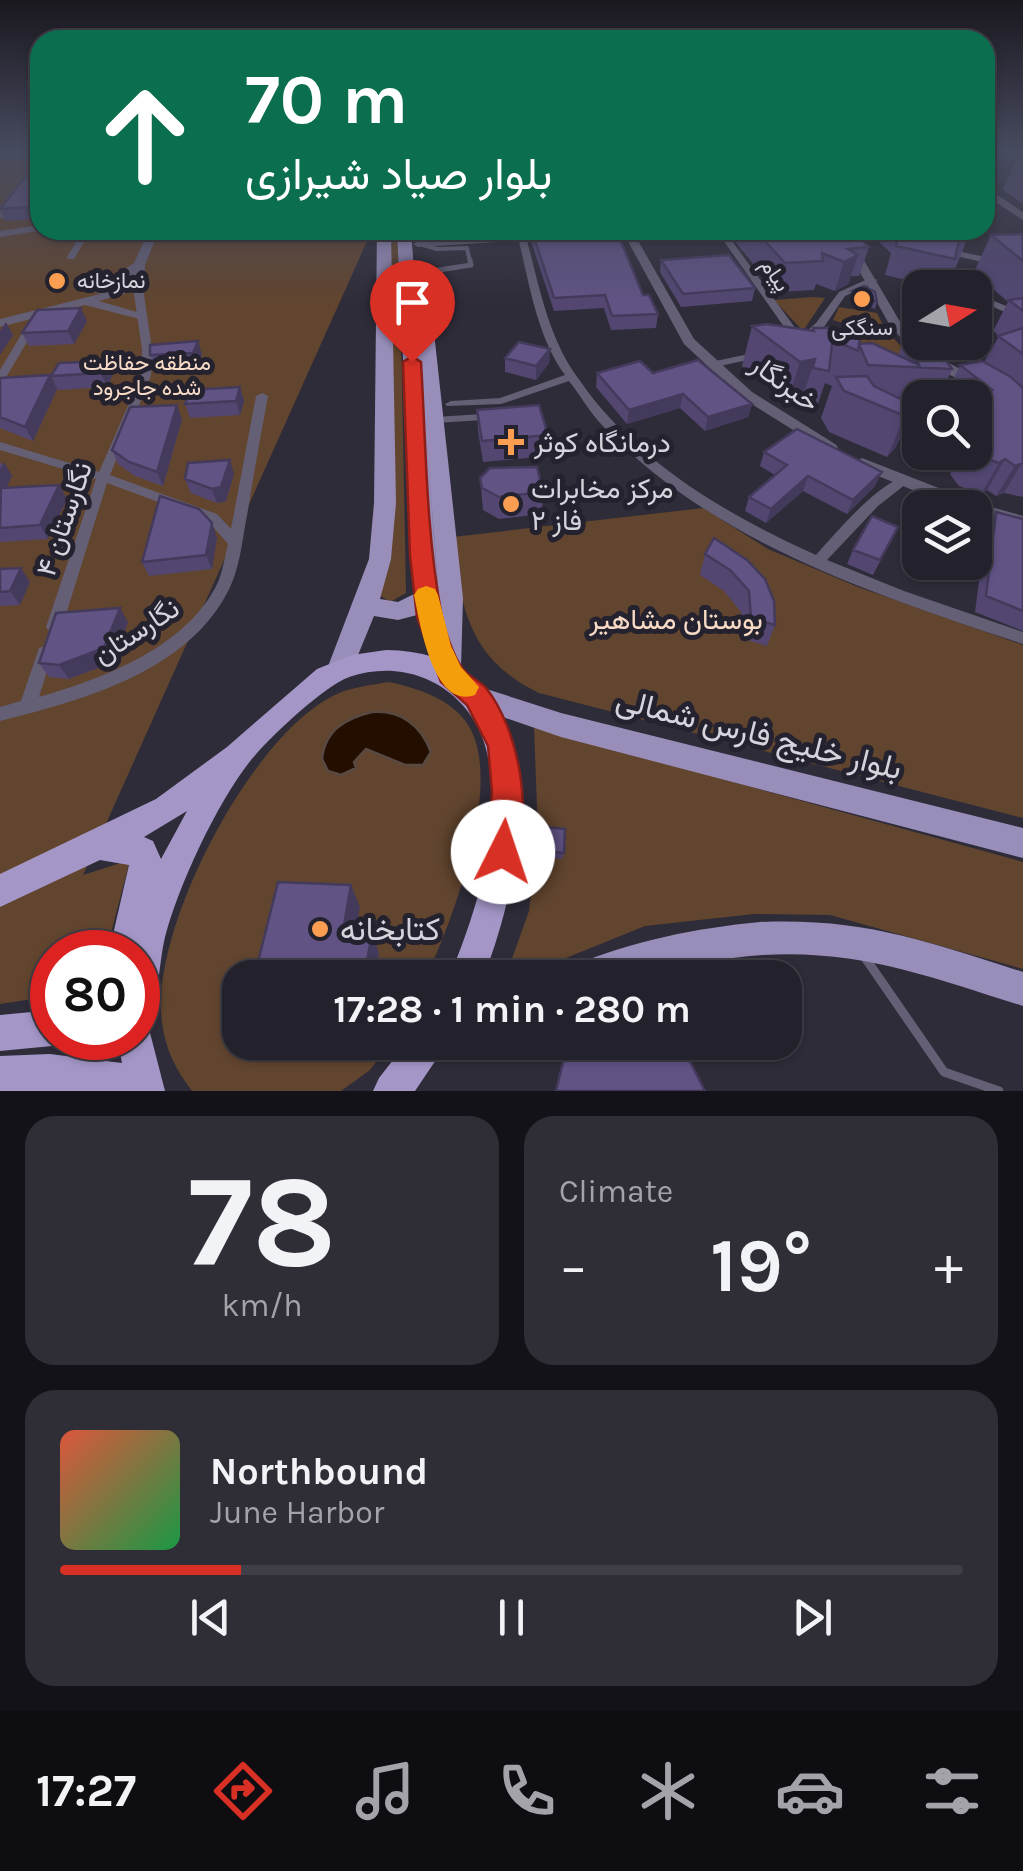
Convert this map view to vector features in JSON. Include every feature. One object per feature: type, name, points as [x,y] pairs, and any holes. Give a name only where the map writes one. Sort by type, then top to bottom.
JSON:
[{"type":"highway","points":[[410,327],[422,300]]},
{"type":"highway","points":[[0,891],[99,845],[166,808],[242,750],[300,696],[340,669],[403,661],[451,674],[477,696],[502,746],[506,832],[500,872],[475,960]]},
{"type":"highway","points":[[149,930],[185,840],[242,750]]},
{"type":"highway","points":[[99,845],[134,848],[142,852],[146,861],[131,930]]},
{"type":"highway","points":[[0,1033],[30,1030]]},
{"type":"highway","points":[[0,1075],[50,1073],[144,1088],[135,1060]]},
{"type":"highway","points":[[392,1091],[421,1060]]},
{"type":"main road","points":[[340,669],[367,603],[380,558],[384,503],[384,240]]},
{"type":"main road","points":[[413,240],[410,327],[426,598],[438,646],[451,674]]},
{"type":"main road","points":[[414,240],[450,598],[451,674]]},
{"type":"main road","points":[[367,603],[380,611],[397,612],[414,608],[426,598]]},
{"type":"main road","name":"بلوار خلیج فارس شمالی","points":[[477,696],[561,725],[1023,843]]},
{"type":"main road","points":[[649,960],[714,942],[764,936],[854,941],[1023,989]]},
{"type":"street","points":[[1001,202],[1023,218]]},
{"type":"street","points":[[0,234],[30,230]]},
{"type":"street","points":[[72,257],[81,240]]},
{"type":"street","points":[[0,323],[138,288],[139,265],[150,240]]},
{"type":"street","points":[[524,240],[554,348],[571,377],[618,433],[670,475],[756,534],[929,607],[1023,638]]},
{"type":"street","name":"خبرنگار","points":[[633,240],[689,342],[748,395],[782,418],[926,490]]},
{"type":"street","name":"پیام","points":[[727,240],[795,344]]},
{"type":"street","points":[[842,240],[873,280],[894,322],[912,343],[971,380]]},
{"type":"street","points":[[946,240],[959,254],[1023,268]]},
{"type":"street","points":[[82,300],[139,265]]},
{"type":"street","points":[[795,344],[820,326],[842,294],[873,280]]},
{"type":"street","name":"نگارستان ۴","points":[[26,708],[103,478],[146,376],[138,288]]},
{"type":"street","points":[[82,300],[143,318]]},
{"type":"street","points":[[992,303],[1023,317]]},
{"type":"street","points":[[0,379],[29,330]]},
{"type":"street","points":[[715,364],[768,353]]},
{"type":"street","points":[[451,404],[501,400],[571,377]]},
{"type":"street","name":"نگارستان","points":[[0,714],[117,680],[198,624],[224,584],[262,396]]},
{"type":"street","points":[[0,446],[212,518],[234,543]]},
{"type":"street","points":[[817,562],[873,503],[902,481]]},
{"type":"street","name":"خبرنگار","points":[[992,513],[1023,522]]},
{"type":"lane","points":[[420,273],[471,265],[467,248],[437,250],[421,240]]},
{"type":"lane","points":[[434,420],[490,416]]},
{"type":"lane","points":[[854,941],[944,1072],[999,1091]]},
{"type":"green space","name":"منطقه حفاظت شده جاجرود","points":[[0,202],[30,202],[30,240],[368,240],[83,875],[130,860],[112,930],[30,930],[30,999],[0,1004]]},
{"type":"green space","points":[[391,240],[399,240],[406,593],[390,602],[376,593]]},
{"type":"green space","points":[[825,298],[803,331],[774,300]]},
{"type":"green space","points":[[839,307],[877,313],[902,346],[902,360],[919,360],[951,380],[833,353],[848,325],[833,320]]},
{"type":"green space","name":"بوستان مشاهیر","points":[[703,508],[768,549],[858,587],[1023,645],[1023,818],[539,693],[497,664],[472,629],[460,587],[453,537]]},
{"type":"green space","points":[[389,682],[425,692],[457,712],[472,732],[479,757],[477,821],[449,923],[433,960],[222,960],[222,1060],[377,1060],[341,1091],[192,1091],[176,1067],[162,1022],[162,983],[189,888],[241,790],[272,748],[305,715],[337,694]]},
{"type":"green space","points":[[534,727],[1023,862],[1023,969],[830,915],[754,914],[645,926],[561,960],[511,960],[529,911],[538,833]]},
{"type":"shaded area","points":[[372,712],[401,717],[416,727],[431,752],[423,765],[405,765],[366,749],[354,762],[356,768],[341,775],[328,771],[322,759],[332,733],[346,722]]},
{"type":"building","points":[[6,202],[30,202],[30,207],[0,209]]},
{"type":"building","points":[[1023,234],[1023,261],[995,238],[995,235]]},
{"type":"building","points":[[535,240],[620,240],[643,295],[649,295],[658,314],[612,316],[605,295],[554,298]]},
{"type":"building","points":[[764,240],[862,240],[869,247],[848,249],[858,255],[844,262],[822,253],[823,261],[785,263]]},
{"type":"building","points":[[898,240],[959,240],[955,259],[896,246]]},
{"type":"building","points":[[729,255],[755,288],[683,294],[661,260]]},
{"type":"building","points":[[864,286],[875,292],[877,302],[852,291]]},
{"type":"building","points":[[1023,298],[1023,311],[1009,300]]},
{"type":"building","points":[[81,308],[68,331],[22,333],[37,310]]},
{"type":"building","points":[[767,324],[814,331],[813,328],[830,328],[833,335],[829,371],[813,368],[815,359],[800,362],[752,326]]},
{"type":"building","points":[[1023,328],[1023,354],[998,336]]},
{"type":"building","points":[[844,332],[860,338],[858,351],[833,340]]},
{"type":"building","points":[[198,341],[193,353],[150,355],[150,345]]},
{"type":"building","points":[[519,342],[550,349],[536,366],[505,358]]},
{"type":"building","points":[[872,343],[919,365],[917,360],[946,360],[952,369],[868,365],[859,344]]},
{"type":"building","points":[[698,360],[752,404],[708,417],[683,394],[629,410],[597,373],[640,361],[653,373]]},
{"type":"building","points":[[107,361],[101,373],[51,376],[59,363]]},
{"type":"building","points":[[982,361],[1023,388],[1023,463],[1015,466],[1005,459],[999,463],[992,461],[992,380],[979,380],[960,365]]},
{"type":"building","points":[[50,375],[25,427],[0,417],[0,378]]},
{"type":"building","points":[[867,376],[874,386],[902,400],[902,415],[844,391],[836,377]]},
{"type":"building","points":[[240,387],[236,401],[185,404],[190,390]]},
{"type":"building","points":[[177,405],[157,472],[129,462],[112,450],[130,407]]},
{"type":"building","points":[[539,405],[548,435],[482,441],[477,410]]},
{"type":"building","points":[[797,429],[882,472],[853,500],[808,476],[771,509],[749,497],[787,465],[764,452]]},
{"type":"building","points":[[230,460],[221,487],[212,489],[185,479],[188,463]]},
{"type":"building","points":[[537,467],[543,492],[499,497],[482,488],[480,478],[490,468]]},
{"type":"building","points":[[59,485],[40,525],[0,528],[1,488]]},
{"type":"building","points":[[160,496],[199,509],[212,523],[206,555],[142,562]]},
{"type":"building","points":[[996,512],[1023,519],[1023,611],[986,596],[988,580],[992,580]]},
{"type":"building","points":[[872,516],[898,527],[880,560],[853,550]]},
{"type":"building","points":[[714,538],[747,560],[765,579],[774,601],[775,625],[751,618],[749,591],[730,570],[705,554]]},
{"type":"building","points":[[21,568],[10,591],[0,592],[0,569]]},
{"type":"building","points":[[120,608],[104,648],[59,665],[39,663],[56,613]]},
{"type":"building","points":[[545,827],[565,829],[564,853],[543,851]]},
{"type":"building","points":[[278,882],[351,885],[343,931],[372,933],[367,960],[258,960]]},
{"type":"building","points":[[564,1060],[689,1060],[705,1091],[556,1091]]},
{"type":"slow traffic","points":[[426,595],[438,646],[451,674],[466,687]]},
{"type":"place","name":"نمازخانه","points":[[57,281]]},
{"type":"place","name":"سنگکی","points":[[862,299]]},
{"type":"place","name":"درمانگاه کوثر","points":[[511,442]]},
{"type":"place","name":"مرکز مخابرات فاز ۲","points":[[511,504]]},
{"type":"place","name":"کتابخانه","points":[[320,929]]},
{"type":"route","points":[[412,362],[422,556],[430,617],[451,674],[477,696],[502,746],[507,792],[503,852]]}]
